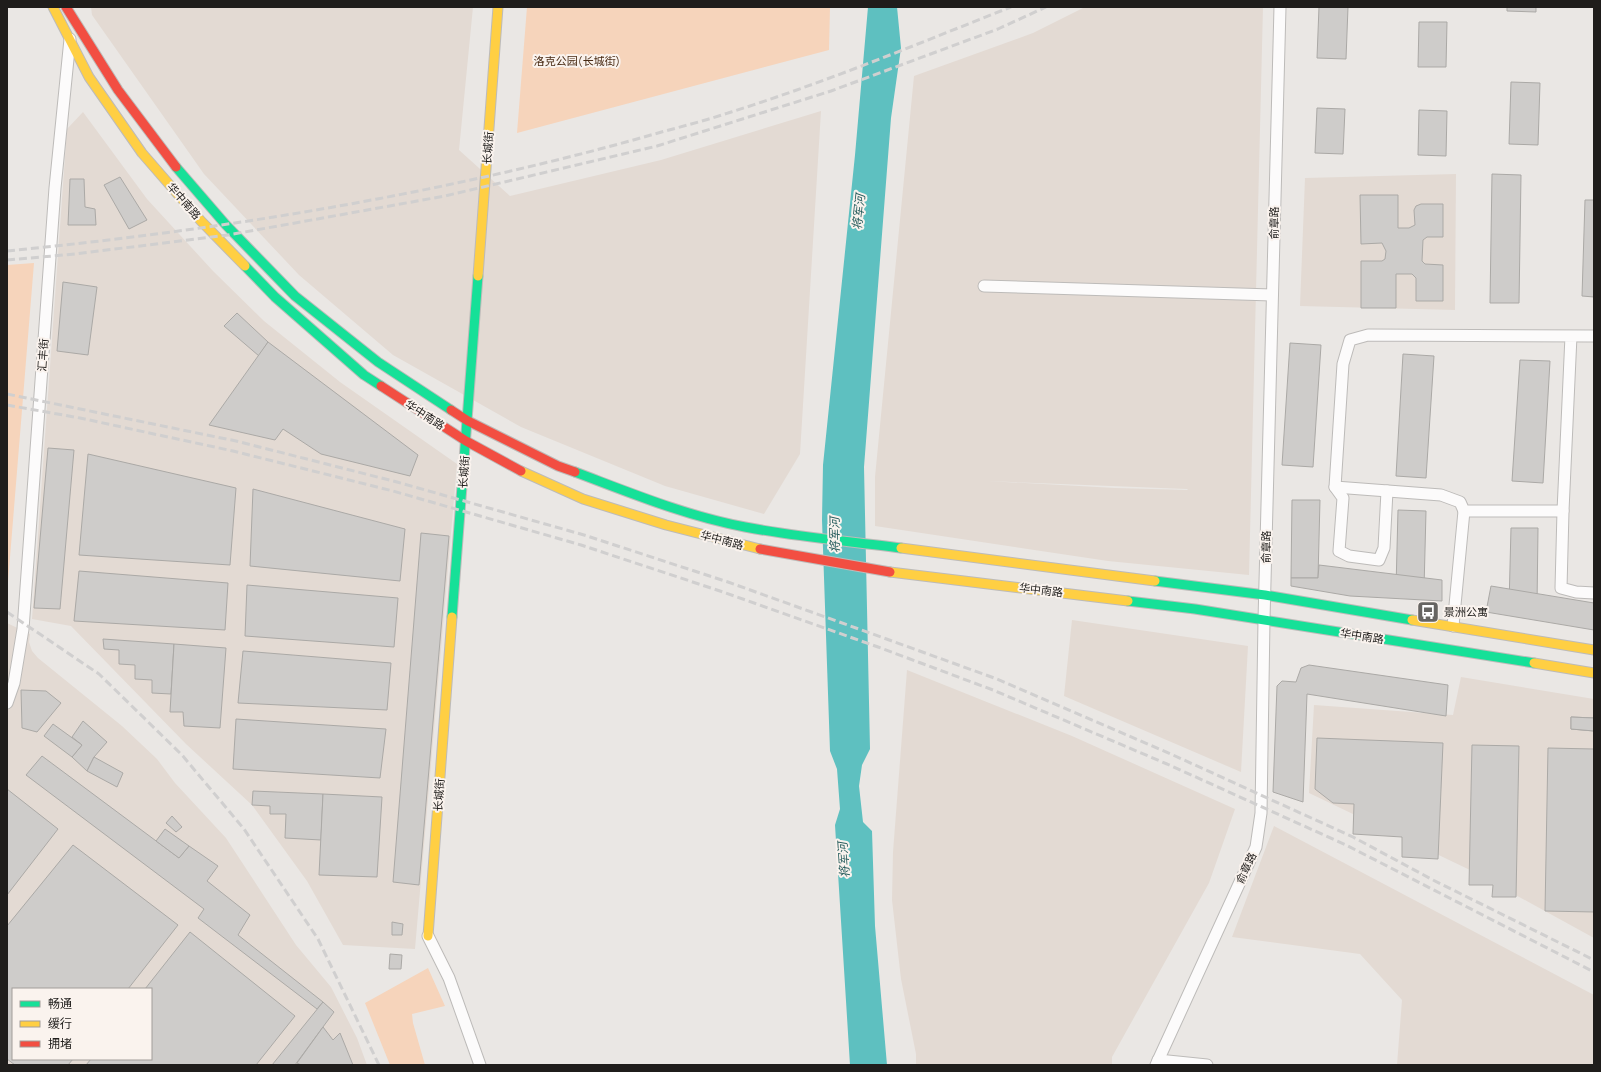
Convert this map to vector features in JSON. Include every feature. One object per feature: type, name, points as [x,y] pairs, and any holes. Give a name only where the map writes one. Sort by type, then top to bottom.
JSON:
[{"type":"main road","name":"华中南路","points":[[53,7],[89,77],[142,153],[201,221],[275,297],[364,375],[466,442],[516,469],[583,499],[666,525],[744,546],[880,571],[1194,609],[1594,673]]},
{"type":"main road","name":"华中南路","points":[[66,7],[118,90],[173,164],[226,225],[295,296],[378,362],[468,421],[558,466],[662,505],[744,527],[812,538],[874,544],[1265,595],[1594,650]]},
{"type":"main road","name":"长城街","points":[[428,936],[498,7]]},
{"type":"street","name":"汇丰街","points":[[7,703],[14,683],[23,629],[55,188],[70,40],[62,7]]},
{"type":"street","name":"俞章路","points":[[1157,1063],[1256,847],[1261,813],[1264,620],[1280,7]]},
{"type":"street","points":[[984,286],[1272,295]]},
{"type":"street","points":[[1387,491],[1384,548],[1379,560],[1350,556],[1339,551],[1343,498],[1336,487],[1343,364],[1350,340],[1368,335],[1594,336]]},
{"type":"street","points":[[1571,336],[1561,588],[1576,592],[1594,593]]},
{"type":"street","points":[[1336,487],[1442,495],[1460,502],[1464,511],[1453,626]]},
{"type":"street","points":[[1464,511],[1563,510]]},
{"type":"street","points":[[428,936],[449,978],[480,1065]]},
{"type":"street","points":[[1157,1063],[1207,1065]]},
{"type":"shaded area","points":[[91,7],[473,7],[459,150],[510,196],[661,160],[821,111],[800,454],[764,514],[665,486],[521,427],[393,355],[299,275],[204,174],[92,15]]},
{"type":"shaded area","points":[[1085,7],[1263,7],[1249,575],[1108,561],[875,526],[875,477],[914,76],[1033,33]],"holes":[[[987,481],[1188,490],[1115,488]]]},
{"type":"shaded area","points":[[83,112],[147,199],[213,271],[264,321],[340,382],[457,464],[415,949],[343,945],[307,881],[252,805],[186,744],[71,626],[32,619],[67,129]]},
{"type":"shaded area","points":[[1456,174],[1455,310],[1300,306],[1305,178]]},
{"type":"shaded area","points":[[1072,620],[1248,646],[1241,772],[1064,696]]},
{"type":"shaded area","points":[[7,623],[30,634],[29,642],[32,651],[38,658],[122,726],[157,759],[175,783],[226,838],[296,945],[331,987],[357,1038],[367,1065],[7,1065]]},
{"type":"shaded area","points":[[907,670],[1072,736],[1235,809],[1209,883],[1112,1057],[1112,1065],[916,1065],[916,1054],[901,979],[892,900],[893,852]]},
{"type":"shaded area","points":[[1461,677],[1594,699],[1594,938],[1470,870],[1309,793],[1314,705],[1453,715]]},
{"type":"shaded area","points":[[1274,826],[1594,995],[1594,1065],[1397,1065],[1402,1000],[1360,954],[1232,937]]},
{"type":"green space","name":"洛克公园(长城街)","points":[[527,7],[830,7],[829,50],[517,133]]},
{"type":"green space","points":[[34,263],[7,594],[7,265]]},
{"type":"green space","points":[[428,968],[445,1006],[412,1014],[413,1023],[425,1065],[390,1065],[365,1003]]},
{"type":"water","name":"将军河","points":[[868,7],[897,7],[901,48],[891,118],[864,467],[870,749],[862,765],[859,786],[863,822],[872,831],[875,926],[887,1065],[850,1065],[835,825],[840,809],[837,769],[830,751],[822,520],[823,465],[855,155]]},
{"type":"building","points":[[1319,7],[1348,7],[1346,59],[1317,58]]},
{"type":"building","points":[[1507,7],[1536,7],[1536,12],[1507,11]]},
{"type":"building","points":[[1419,22],[1447,22],[1446,67],[1418,67]]},
{"type":"building","points":[[1511,82],[1540,83],[1538,145],[1509,144]]},
{"type":"building","points":[[1317,108],[1345,109],[1343,154],[1315,153]]},
{"type":"building","points":[[1419,110],[1447,111],[1446,156],[1418,155]]},
{"type":"building","points":[[1492,174],[1521,175],[1519,303],[1490,303]]},
{"type":"building","points":[[120,177],[147,220],[129,229],[104,185]]},
{"type":"building","points":[[70,179],[84,179],[85,207],[95,209],[96,225],[68,225]]},
{"type":"building","points":[[1360,195],[1398,195],[1398,228],[1409,228],[1415,225],[1414,210],[1416,206],[1421,204],[1443,204],[1443,237],[1427,237],[1423,240],[1422,261],[1425,264],[1443,265],[1443,301],[1416,301],[1416,278],[1412,274],[1396,274],[1396,308],[1361,308],[1361,261],[1382,261],[1385,259],[1386,251],[1382,243],[1361,244]]},
{"type":"building","points":[[1585,200],[1594,200],[1594,297],[1582,296]]},
{"type":"building","points":[[63,282],[97,287],[88,355],[57,351]]},
{"type":"building","points":[[237,313],[268,342],[259,356],[224,326]]},
{"type":"building","points":[[268,342],[418,455],[410,476],[321,454],[283,429],[275,440],[209,425]]},
{"type":"building","points":[[1290,343],[1321,345],[1313,467],[1282,465]]},
{"type":"building","points":[[1403,354],[1434,356],[1426,478],[1396,476]]},
{"type":"building","points":[[1520,360],[1550,361],[1543,483],[1512,481]]},
{"type":"building","points":[[48,448],[74,450],[60,609],[34,608]]},
{"type":"building","points":[[88,454],[236,488],[230,565],[79,555]]},
{"type":"building","points":[[253,489],[405,529],[400,581],[250,566]]},
{"type":"building","points":[[1292,500],[1320,500],[1318,578],[1291,578]]},
{"type":"building","points":[[1398,510],[1426,511],[1424,589],[1396,588]]},
{"type":"building","points":[[1511,528],[1538,528],[1537,606],[1509,606]]},
{"type":"building","points":[[421,533],[449,536],[419,885],[393,882]]},
{"type":"building","points":[[1319,565],[1442,580],[1442,601],[1350,596],[1291,586],[1291,578],[1318,578]]},
{"type":"building","points":[[79,571],[228,583],[225,630],[74,621]]},
{"type":"building","points":[[247,585],[398,598],[394,647],[245,636]]},
{"type":"building","points":[[1491,586],[1594,603],[1594,630],[1486,612]]},
{"type":"building","points":[[103,639],[174,644],[171,694],[152,693],[152,680],[135,679],[135,665],[119,664],[119,650],[104,649]]},
{"type":"building","points":[[174,644],[226,648],[220,728],[184,726],[183,712],[170,712]]},
{"type":"building","points":[[243,651],[391,663],[387,710],[238,703]]},
{"type":"building","points":[[1309,665],[1448,685],[1446,716],[1307,694],[1303,802],[1273,792],[1277,686],[1282,681],[1296,682],[1301,668]]},
{"type":"building","points":[[21,690],[46,691],[61,703],[37,732],[22,728]]},
{"type":"building","points":[[1571,717],[1594,718],[1594,731],[1571,729]]},
{"type":"building","points":[[1571,717],[1594,718],[1594,731],[1571,729]]},
{"type":"building","points":[[236,719],[386,729],[380,778],[233,769]]},
{"type":"building","points":[[83,721],[107,742],[94,757],[87,771],[72,757],[82,745],[72,737]]},
{"type":"building","points":[[53,724],[82,745],[72,757],[44,736]]},
{"type":"building","points":[[1317,738],[1443,743],[1438,859],[1402,857],[1402,837],[1353,834],[1354,804],[1333,803],[1315,789]]},
{"type":"building","points":[[1472,745],[1519,746],[1516,897],[1492,897],[1493,885],[1469,885]]},
{"type":"building","points":[[1548,748],[1594,749],[1594,912],[1545,911]]},
{"type":"building","points":[[42,756],[179,858],[189,846],[218,866],[207,881],[250,915],[238,935],[323,1002],[317,1009],[198,918],[204,909],[26,775]]},
{"type":"building","points":[[94,757],[123,773],[117,787],[87,771]]},
{"type":"building","points":[[7,789],[58,829],[7,895]]},
{"type":"building","points":[[253,791],[323,794],[321,840],[285,838],[286,814],[270,814],[270,806],[252,805]]},
{"type":"building","points":[[323,794],[382,797],[377,877],[319,875]]},
{"type":"building","points":[[172,816],[182,827],[176,832],[166,823]]},
{"type":"building","points":[[165,829],[189,846],[179,858],[156,841]]},
{"type":"building","points":[[73,845],[178,925],[129,988],[12,988],[12,1060],[72,1060],[68,1065],[15,1065],[7,1059],[7,926]]},
{"type":"building","points":[[392,922],[403,924],[402,935],[392,935]]},
{"type":"building","points":[[190,932],[295,1016],[256,1065],[86,1065],[90,1060],[152,1060],[152,988],[146,988]]},
{"type":"building","points":[[390,954],[402,955],[401,969],[389,969]]},
{"type":"building","points":[[323,1002],[334,1012],[295,1065],[272,1065]]},
{"type":"building","points":[[323,1027],[333,1040],[340,1033],[353,1065],[301,1065],[297,1063]]},
{"type":"railway","points":[[7,251],[166,233],[246,221],[403,194],[482,178],[637,139],[705,120],[764,101],[870,63],[1011,7]]},
{"type":"railway","points":[[7,260],[75,254],[228,235],[445,196],[657,146],[831,91],[998,29],[1046,7]]},
{"type":"railway","points":[[7,394],[236,441],[397,482],[584,535],[728,582],[997,679],[1173,755],[1353,837],[1433,880],[1594,960]]},
{"type":"railway","points":[[7,405],[80,418],[233,451],[393,491],[581,545],[723,592],[878,647],[993,690],[1167,764],[1346,845],[1594,972]]},
{"type":"railway","points":[[7,612],[99,674],[182,755],[244,829],[318,939],[379,1065]]},
{"type":"traffic: fast","points":[[176,167],[226,225],[295,296],[378,362],[451,410]]},
{"type":"traffic: fast","points":[[245,266],[275,297],[364,375],[381,386]]},
{"type":"traffic: fast","points":[[452,617],[478,276]]},
{"type":"traffic: fast","points":[[575,472],[701,517],[784,534],[901,548]]},
{"type":"traffic: fast","points":[[1155,581],[1265,595],[1412,620]]},
{"type":"traffic: fast","points":[[1128,601],[1195,609],[1534,663]]},
{"type":"traffic: slow","points":[[53,7],[89,77],[142,153],[201,221],[245,266]]},
{"type":"traffic: slow","points":[[478,276],[498,7]]},
{"type":"traffic: slow","points":[[521,471],[583,499],[666,525],[760,549]]},
{"type":"traffic: slow","points":[[901,548],[1155,581]]},
{"type":"traffic: slow","points":[[890,572],[1128,601]]},
{"type":"traffic: slow","points":[[428,936],[452,617]]},
{"type":"traffic: slow","points":[[1412,620],[1594,650]]},
{"type":"traffic: slow","points":[[1534,663],[1594,673]]},
{"type":"traffic: jam","points":[[66,7],[118,90],[176,167]]},
{"type":"traffic: jam","points":[[381,386],[466,441],[521,471]]},
{"type":"traffic: jam","points":[[451,410],[468,421],[558,466],[575,472]]},
{"type":"traffic: jam","points":[[760,549],[890,572]]},
{"type":"place","name":"景洲公寓","points":[[1428,612]]}]
